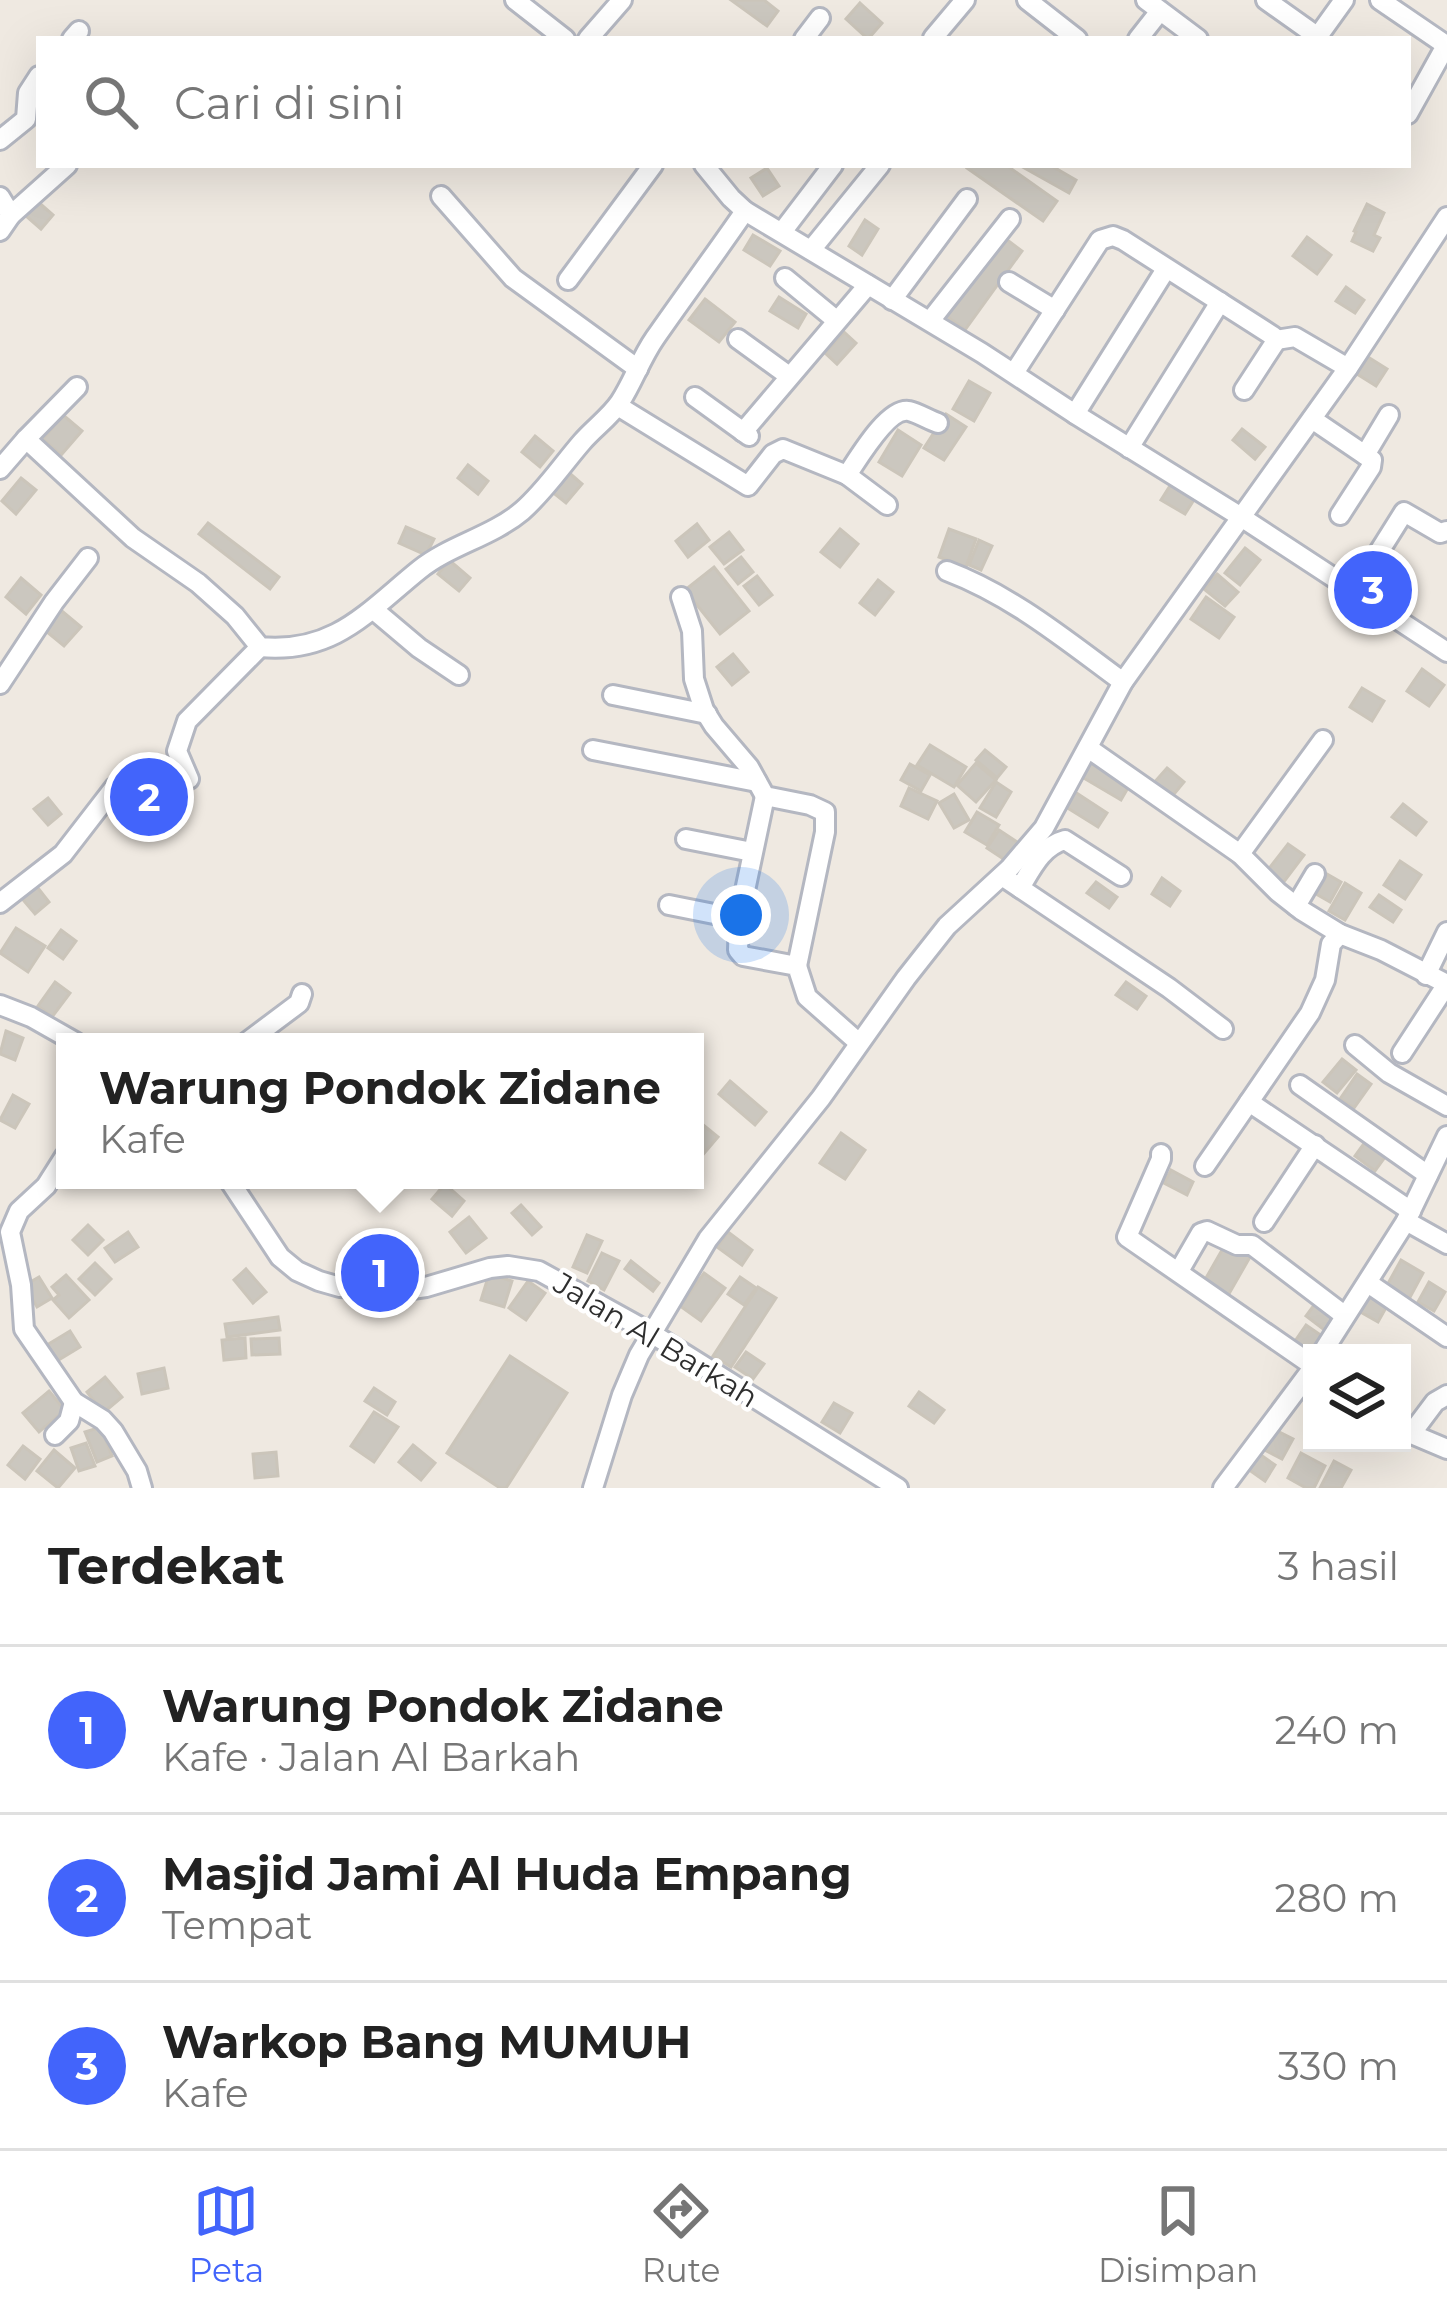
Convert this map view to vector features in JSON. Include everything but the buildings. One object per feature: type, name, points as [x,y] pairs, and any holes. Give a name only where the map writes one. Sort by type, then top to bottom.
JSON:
[{"type":"street","points":[[515,0],[562,36]]},
{"type":"street","points":[[535,16],[549,0]]},
{"type":"street","points":[[592,36],[622,0]]},
{"type":"street","points":[[935,36],[965,0]]},
{"type":"street","points":[[1027,0],[1073,36]]},
{"type":"street","points":[[1266,0],[1315,36]]},
{"type":"street","points":[[1319,36],[1344,0]]},
{"type":"street","points":[[1380,0],[1443,43],[1444,49],[1411,105]]},
{"type":"street","points":[[1143,36],[1153,5],[1194,36]]},
{"type":"street","points":[[805,36],[820,18]]},
{"type":"street","points":[[0,140],[26,119],[28,93],[36,81]]},
{"type":"street","points":[[6,223],[64,168]]},
{"type":"street","points":[[568,280],[650,168]]},
{"type":"street","points":[[706,168],[746,211],[1014,373],[1446,649]]},
{"type":"street","points":[[782,232],[831,168]]},
{"type":"street","points":[[811,250],[878,168]]},
{"type":"street","points":[[440,196],[513,278],[638,369]]},
{"type":"street","points":[[0,197],[6,223]]},
{"type":"street","points":[[892,300],[967,199]]},
{"type":"street","points":[[189,779],[177,752],[187,721],[260,647],[309,644],[334,635],[374,610],[422,567],[518,514],[541,493],[618,406],[652,343],[746,211]]},
{"type":"street","points":[[593,1488],[622,1395],[651,1333],[708,1239],[821,1098],[947,926],[1029,849],[1123,682],[1348,368],[1447,217]]},
{"type":"street","points":[[930,321],[1010,219]]},
{"type":"street","points":[[1014,373],[1100,240],[1113,236],[1276,340]]},
{"type":"street","points":[[1075,414],[1166,269]]},
{"type":"street","points":[[785,278],[836,320]]},
{"type":"street","points":[[1010,282],[1055,310]]},
{"type":"street","points":[[695,398],[748,435],[789,376],[868,285]]},
{"type":"street","points":[[1129,448],[1220,302]]},
{"type":"street","points":[[1244,390],[1276,340],[1295,337],[1348,368]]},
{"type":"street","points":[[738,339],[789,376]]},
{"type":"street","points":[[0,469],[77,387]]},
{"type":"street","points":[[618,406],[748,487],[773,454],[783,449],[847,475],[887,505]]},
{"type":"street","points":[[847,475],[896,413],[908,411],[938,423]]},
{"type":"street","points":[[1365,455],[1389,416]]},
{"type":"street","points":[[1312,419],[1372,460],[1340,514]]},
{"type":"street","points":[[26,440],[134,538],[208,592],[260,647]]},
{"type":"street","points":[[1354,590],[1396,508],[1440,533],[1447,531]]},
{"type":"street","points":[[0,684],[88,558]]},
{"type":"street","points":[[947,571],[1031,613],[1123,682]]},
{"type":"street","points":[[681,597],[694,645],[694,679],[707,714],[761,789],[738,950],[743,956],[797,966]]},
{"type":"street","points":[[374,610],[459,675]]},
{"type":"street","points":[[613,695],[707,714]]},
{"type":"street","points":[[1240,854],[1323,740]]},
{"type":"street","points":[[1088,748],[1240,854],[1296,906],[1340,934],[1447,984],[1402,1053]]},
{"type":"street","points":[[593,750],[761,789],[825,812],[797,966],[807,997],[859,1043]]},
{"type":"street","points":[[0,903],[63,854],[114,788]]},
{"type":"street","points":[[686,839],[752,852]]},
{"type":"street","points":[[1020,888],[1041,854],[1059,840],[1120,876]]},
{"type":"street","points":[[1296,906],[1315,874]]},
{"type":"street","points":[[1002,875],[1222,1029]]},
{"type":"street","points":[[669,904],[739,920]]},
{"type":"street","points":[[1426,975],[1447,932]]},
{"type":"street","points":[[1205,1166],[1310,1013],[1325,980],[1330,944],[1340,934]]},
{"type":"street","points":[[259,1033],[299,1003],[302,994]]},
{"type":"street","points":[[0,1005],[60,1033]]},
{"type":"street","points":[[1355,1046],[1395,1077],[1447,1106]]},
{"type":"street","points":[[1300,1084],[1438,1166]]},
{"type":"street","points":[[1250,1102],[1447,1244]]},
{"type":"street","points":[[1327,1344],[1438,1166],[1447,1136]]},
{"type":"street","points":[[1264,1222],[1315,1145]]},
{"type":"street","points":[[1161,1154],[1127,1238],[1303,1360]]},
{"type":"street","points":[[56,1170],[19,1211],[10,1232],[24,1329],[74,1402],[113,1431],[142,1488]]},
{"type":"street","name":"Jalan Al Barkah","points":[[235,1189],[280,1257],[319,1281],[398,1291],[490,1268],[539,1271],[651,1333],[898,1488]]},
{"type":"street","points":[[1179,1270],[1201,1233],[1207,1231],[1238,1245],[1252,1245],[1344,1315]]},
{"type":"street","points":[[1368,1283],[1447,1337]]},
{"type":"street","points":[[1222,1488],[1303,1379]]},
{"type":"street","points":[[1411,1428],[1447,1395]]},
{"type":"street","points":[[55,1435],[69,1421],[74,1402]]},
{"type":"street","points":[[1411,1434],[1447,1449]]},
{"type":"place","name":"Warkop Bang MUMUH","points":[[1373,590]]},
{"type":"place","name":"Masjid Jami Al Huda Empang","points":[[149,797]]},
{"type":"place","name":"Warung Pondok Zidane","points":[[380,1273]]}]
